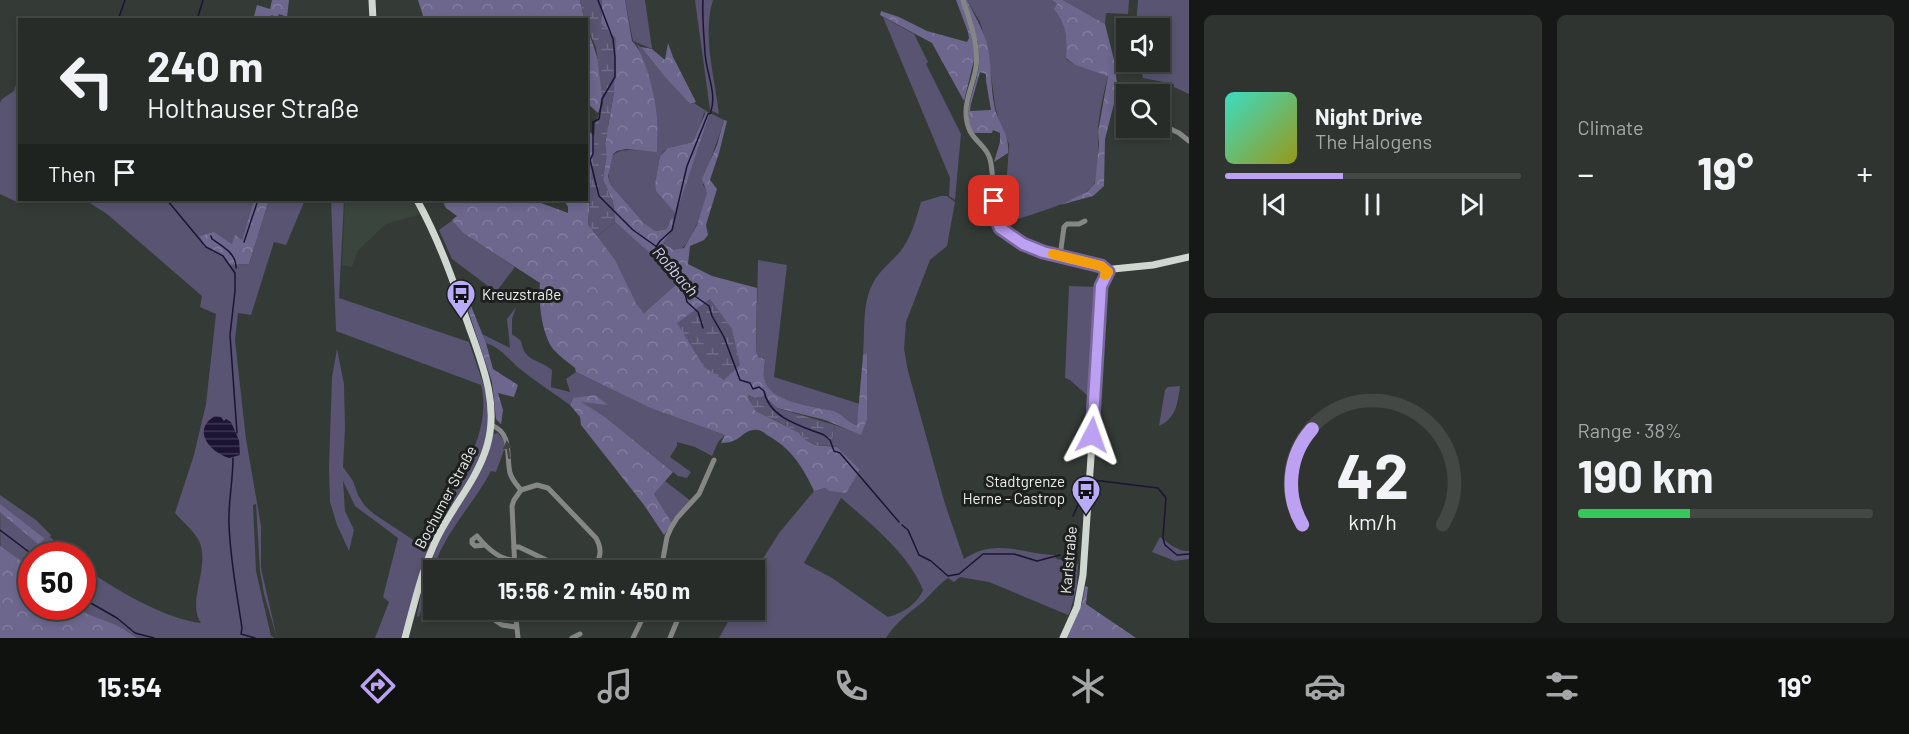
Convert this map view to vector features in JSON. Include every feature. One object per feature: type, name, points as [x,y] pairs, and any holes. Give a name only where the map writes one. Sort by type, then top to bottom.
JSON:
[{"type":"main road","points":[[372,0],[373,18]]},
{"type":"main road","name":"Bochumer Straße","points":[[405,638],[433,546],[479,466],[488,444],[491,425],[490,398],[482,364],[441,248],[418,201]]},
{"type":"main road","points":[[1108,272],[1116,268],[1153,265],[1189,257]]},
{"type":"main road","name":"Karlstraße","points":[[1063,638],[1077,607],[1080,594],[1101,286],[1108,272]]},
{"type":"street","points":[[963,0],[974,33],[976,51],[976,68],[966,101],[966,117],[971,135],[989,156],[996,218],[1000,228],[1032,248],[1101,266],[1108,272]]},
{"type":"street","points":[[1170,129],[1189,141]]},
{"type":"street","points":[[1060,256],[1064,227],[1067,224],[1079,224],[1085,221]]},
{"type":"street","points":[[491,425],[495,426],[504,436],[509,450],[511,476],[521,490]]},
{"type":"street","points":[[663,560],[671,528],[699,494],[714,460]]},
{"type":"street","points":[[485,545],[504,559],[514,560],[512,506],[516,495],[521,490],[537,486],[552,490],[596,537],[600,550],[598,560]]},
{"type":"street","points":[[514,547],[519,547],[546,560]]},
{"type":"street","points":[[494,620],[502,625],[516,627]]},
{"type":"street","points":[[516,620],[518,638]]},
{"type":"street","points":[[633,638],[642,620]]},
{"type":"street","points":[[670,638],[677,620]]},
{"type":"street","points":[[572,638],[580,634]]},
{"type":"shaded area","points":[[345,201],[417,201],[424,213],[386,224],[358,250],[352,267],[342,265]]},
{"type":"shaded area","points":[[215,416],[231,422],[239,440],[240,455],[229,458],[222,455],[215,451],[206,440],[204,428]]},
{"type":"green space","points":[[272,0],[289,0],[287,17],[279,14],[277,18],[254,18],[257,5],[270,9]]},
{"type":"green space","points":[[418,0],[580,0],[584,18],[424,18]]},
{"type":"green space","points":[[580,0],[602,0],[601,24],[616,38],[614,92],[605,144],[607,155],[603,179],[613,202],[615,222],[597,236],[588,224],[595,124],[603,104],[596,48],[588,29],[588,18],[584,18]]},
{"type":"green space","points":[[602,0],[625,0],[632,41],[641,55],[649,77],[657,122],[657,152],[626,149],[617,151],[613,154],[608,176],[610,184],[644,223],[655,231],[667,229],[671,218],[675,219],[672,230],[663,243],[674,250],[684,248],[697,225],[707,193],[702,179],[717,145],[724,120],[727,121],[710,180],[717,189],[706,225],[708,235],[704,240],[690,246],[688,264],[712,276],[757,288],[756,351],[758,357],[765,359],[764,378],[768,386],[783,398],[834,411],[857,425],[863,355],[867,353],[867,419],[861,435],[825,420],[777,408],[765,397],[754,398],[748,395],[756,411],[798,432],[815,445],[837,447],[860,470],[846,493],[829,491],[825,488],[814,491],[801,466],[790,452],[761,431],[750,431],[733,441],[721,443],[725,435],[650,408],[576,372],[575,368],[549,343],[540,308],[540,283],[463,233],[452,220],[457,216],[446,208],[442,201],[536,201],[568,213],[565,201],[588,201],[588,130],[595,137],[588,224],[615,260],[636,303],[644,313],[681,280],[670,265],[667,268],[615,222],[613,202],[603,180],[605,144],[614,92],[601,24]]},
{"type":"green space","points":[[625,0],[645,0],[652,49],[633,41]]},
{"type":"green space","points":[[695,0],[713,0],[709,42],[719,114],[710,110]]},
{"type":"green space","points":[[956,0],[962,0],[974,42],[974,60],[964,101],[932,43],[880,15],[881,11],[927,31],[967,42],[968,32]]},
{"type":"green space","points":[[965,0],[987,43],[995,109],[1007,141],[1008,153],[994,162],[1000,142],[1000,133],[993,130],[992,133],[973,133],[970,124],[969,107],[978,73],[979,56],[977,40]],"holes":[[[980,72],[986,74],[991,110],[970,111]]]},
{"type":"green space","points":[[967,0],[1052,0],[1057,4],[1055,9],[1064,27],[1066,59],[1075,65],[1108,75],[1099,116],[1096,180],[1087,191],[1078,197],[1038,213],[1004,223],[1009,144],[999,122],[995,105],[987,45],[980,22]]},
{"type":"green space","points":[[1052,0],[1063,0],[1105,24],[1117,84],[1105,139],[1104,186],[1093,196],[1060,205],[1088,191],[1095,183],[1098,132],[1108,76],[1075,65],[1066,58],[1065,32],[1062,21],[1054,9],[1057,4]]},
{"type":"green space","points":[[1063,0],[1129,0],[1128,14],[1106,13],[1105,24]]},
{"type":"green space","points":[[1138,0],[1189,0],[1189,94],[1174,87],[1174,84],[1143,78],[1142,72],[1170,72],[1170,18],[1137,18]]},
{"type":"green space","points":[[883,17],[914,34],[928,62],[926,64],[961,134],[955,200],[949,196],[950,178]]},
{"type":"green space","points":[[588,32],[594,46],[602,82],[601,104],[598,113],[588,104]]},
{"type":"green space","points":[[668,43],[696,102],[690,104],[641,47],[652,49],[665,60]]},
{"type":"green space","points":[[637,44],[690,104],[694,103],[708,112],[704,113],[693,142],[672,147],[660,156],[655,183],[676,213],[710,113],[724,120],[703,185],[707,193],[701,215],[680,250],[673,249],[662,242],[673,230],[674,219],[671,218],[667,229],[655,231],[644,223],[610,184],[608,170],[614,155],[627,150],[657,151],[653,93]]},
{"type":"green space","points":[[18,78],[18,201],[21,201],[19,203],[0,194],[0,103],[14,91]]},
{"type":"green space","points":[[706,112],[710,113],[676,214],[656,191],[655,183],[660,156],[668,148],[693,142]]},
{"type":"green space","points":[[947,196],[955,202],[947,246],[930,260],[906,322],[904,349],[945,504],[964,559],[986,549],[1008,548],[1054,555],[1057,559],[1078,564],[1077,586],[1070,612],[1068,615],[989,582],[960,577],[954,582],[948,578],[944,581],[898,622],[886,638],[719,638],[729,620],[765,620],[765,560],[762,560],[779,533],[814,491],[825,488],[829,491],[839,491],[860,471],[837,447],[831,446],[835,425],[861,434],[867,353],[863,355],[864,319],[869,293],[877,276],[899,253],[913,229],[921,202]],"holes":[[[841,498],[876,528],[908,564],[923,590],[909,607],[888,617],[832,578],[804,563]]]},
{"type":"green space","points":[[87,201],[254,201],[242,240],[232,244],[204,247],[223,258],[229,265],[249,264],[269,201],[305,201],[286,245],[274,242],[251,315],[238,313],[235,340],[246,439],[261,526],[261,568],[277,638],[260,571],[256,504],[253,505],[256,571],[271,636],[275,638],[1,638],[0,495],[36,520],[56,542],[18,542],[18,620],[96,620],[96,576],[155,609],[171,616],[201,623],[196,605],[202,551],[197,538],[175,513],[194,455],[206,404],[216,314],[200,307],[202,296],[107,214]]},
{"type":"green space","points":[[254,201],[269,201],[249,264],[229,265],[223,258],[204,247],[200,236],[214,232],[232,244],[235,235],[242,240]]},
{"type":"green space","points":[[331,201],[344,201],[339,298],[469,342],[487,395],[488,426],[484,447],[475,468],[439,526],[428,560],[423,560],[423,574],[402,638],[375,638],[389,602],[383,597],[398,538],[355,506],[343,481],[345,511],[354,530],[349,551],[337,525],[330,502],[329,468],[332,377],[337,349],[344,384],[343,467],[353,481],[365,506],[421,545],[471,456],[482,421],[481,385],[336,331]]},
{"type":"green space","points":[[457,217],[463,233],[515,267],[496,292],[452,259],[439,230]]},
{"type":"green space","points":[[615,222],[667,267],[670,264],[680,275],[681,280],[644,313],[597,236]]},
{"type":"green space","points":[[758,260],[787,265],[774,377],[860,404],[857,425],[834,411],[783,398],[768,386],[764,378],[765,359],[758,357],[756,351]]},
{"type":"green space","points":[[1069,286],[1098,287],[1091,399],[1065,378]]},
{"type":"green space","points":[[465,291],[486,343],[493,369],[518,385],[514,397],[498,393],[503,410],[501,424],[496,419],[492,382],[462,292]]},
{"type":"green space","points":[[710,299],[732,329],[740,365],[724,380],[704,367],[677,323]]},
{"type":"green space","points":[[516,307],[512,319],[512,334],[521,341],[529,357],[552,370],[551,387],[570,392],[566,379],[576,372],[650,408],[725,435],[718,442],[712,456],[695,447],[677,442],[670,457],[691,472],[687,478],[678,476],[604,416],[573,398],[570,405],[526,374],[500,351],[486,343],[482,334],[510,348],[507,319]]},
{"type":"green space","points":[[1180,386],[1173,414],[1159,426],[1165,390],[1168,387]]},
{"type":"green space","points":[[595,395],[608,405],[581,402],[604,416],[673,472],[654,494],[672,523],[664,535],[644,505],[581,425],[580,417],[570,405],[573,398]]},
{"type":"green space","points":[[746,395],[754,398],[765,396],[777,408],[835,425],[831,446],[815,445],[798,432],[756,411]]},
{"type":"green space","points":[[498,433],[507,451],[504,450],[496,472],[491,471],[456,524],[436,560],[432,560],[441,536],[488,452],[493,434]]},
{"type":"green space","points":[[665,481],[691,501],[672,523],[654,494]]},
{"type":"green space","points":[[0,504],[45,539],[36,542],[0,512]]},
{"type":"green space","points":[[1160,537],[1177,549],[1189,551],[1189,559],[1175,561],[1152,552]]},
{"type":"green space","points":[[0,546],[18,559],[18,620],[96,620],[96,617],[116,625],[137,638],[0,638]]},
{"type":"green space","points":[[423,583],[423,602],[419,617],[417,616]]},
{"type":"green space","points":[[1085,586],[1088,587],[1086,604],[1136,638],[1066,638],[1082,603]]},
{"type":"waterway","points":[[119,18],[125,0]]},
{"type":"waterway","points":[[198,18],[203,0]]},
{"type":"waterway","name":"Roßbach","points":[[598,0],[613,39],[615,57],[615,77],[602,99],[599,119],[593,122],[593,154],[590,160],[599,196],[633,230],[657,247],[680,275],[689,292],[709,306],[724,337],[740,380],[750,383],[753,389],[759,387],[764,391],[772,408],[787,420],[824,435],[830,440],[834,451],[840,453],[899,522]]},
{"type":"waterway","points":[[703,0],[705,53],[713,97],[711,111]]},
{"type":"waterway","points":[[656,247],[672,230],[687,166],[708,114],[711,113]]},
{"type":"waterway","points":[[168,201],[206,247],[223,256],[235,273],[230,335],[237,433]]},
{"type":"waterway","points":[[244,242],[258,201]]},
{"type":"waterway","points":[[211,236],[231,255],[236,268]]},
{"type":"waterway","points":[[683,284],[687,302],[698,312],[703,328]]},
{"type":"waterway","points":[[233,458],[229,516],[232,563],[241,634],[255,638]]},
{"type":"waterway","name":"Roßbach","points":[[1093,480],[1158,488],[1166,498],[1163,538],[1165,545],[1177,555],[1189,554]]},
{"type":"waterway","name":"Roßbach","points":[[1073,516],[1083,493]]},
{"type":"waterway","name":"Roßbach","points":[[902,525],[908,530],[919,555],[931,561],[948,576],[959,574],[983,554],[1014,554],[1037,561],[1060,555]]},
{"type":"waterway","points":[[0,530],[18,544]]},
{"type":"waterway","points":[[96,606],[117,618],[135,633],[154,638]]},
{"type":"slow traffic","points":[[1053,254],[1101,266],[1108,272],[1105,275]]},
{"type":"place","name":"Kreuzstraße","points":[[461,320]]},
{"type":"place","name":"Stadtgrenze Herne - Castrop","points":[[1086,516]]},
{"type":"route","points":[[994,201],[1000,228],[1023,244],[1043,252],[1101,266],[1108,272],[1101,286],[1092,435]]}]
